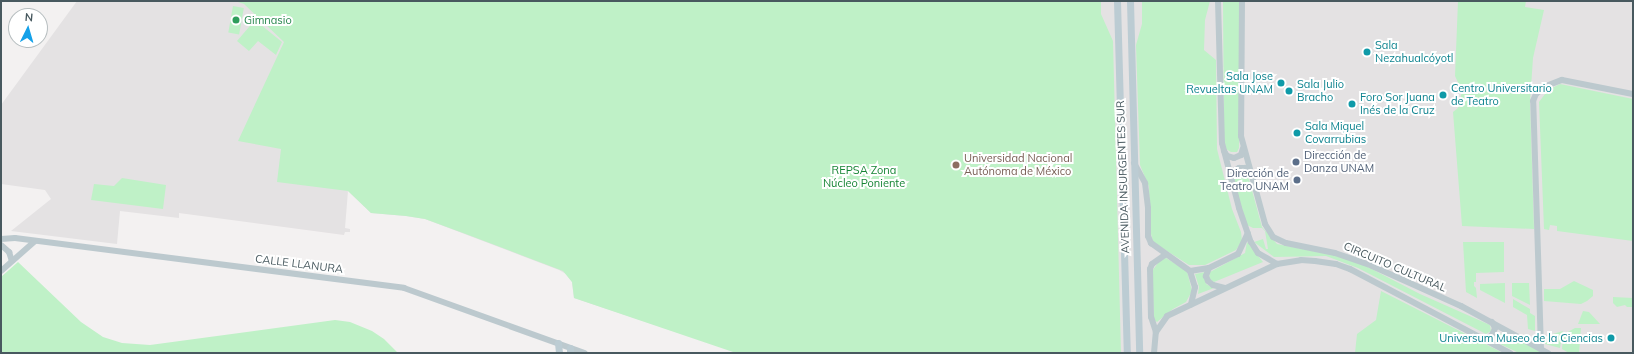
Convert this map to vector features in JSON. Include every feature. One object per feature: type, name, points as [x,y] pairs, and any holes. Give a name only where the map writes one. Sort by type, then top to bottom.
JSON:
[{"type":"main road","name":"AVENIDA INSURGENTES SUR","points":[[1117,1],[1127,353]]},
{"type":"main road","name":"AVENIDA INSURGENTES SUR","points":[[1130,1],[1133,162],[1140,353]]},
{"type":"main road","points":[[558,343],[559,353]]},
{"type":"street","points":[[1218,1],[1224,149],[1232,182],[1251,242],[1258,253],[1277,264]]},
{"type":"street","name":"CIRCUITO CULTURAL","points":[[1242,1],[1240,101],[1241,136],[1243,148],[1265,224],[1273,237],[1286,243],[1335,253],[1358,260],[1461,306],[1548,353]]},
{"type":"street","points":[[1541,348],[1533,101],[1536,94],[1546,86],[1562,80],[1633,94]]},
{"type":"street","points":[[1224,149],[1227,156],[1234,158],[1241,154],[1243,148]]},
{"type":"street","points":[[1133,162],[1145,183],[1148,208],[1148,236],[1151,243],[1165,255],[1190,271],[1209,268],[1238,254],[1248,233]]},
{"type":"street","points":[[1232,182],[1231,176],[1234,171],[1239,168],[1245,168],[1250,171]]},
{"type":"street","name":"CALLE LLANURA","points":[[1,239],[15,238],[404,288],[558,343],[570,350],[585,353]]},
{"type":"street","points":[[1,270],[34,241]]},
{"type":"street","points":[[1,245],[9,252],[12,261]]},
{"type":"street","points":[[1154,353],[1156,332],[1151,316],[1150,269],[1152,264],[1165,255]]},
{"type":"street","name":"CIRCUITO CULTURAL","points":[[1156,332],[1167,316],[1277,264],[1301,260],[1336,264],[1350,269],[1510,353]]},
{"type":"street","points":[[1209,268],[1206,276],[1208,281],[1213,286],[1225,288]]},
{"type":"street","points":[[1190,271],[1194,287],[1191,305]]},
{"type":"street","points":[[1479,337],[1485,338],[1492,335],[1495,328],[1492,322]]},
{"type":"street","points":[[1497,346],[1495,339],[1497,334],[1506,330]]},
{"type":"shaded area","name":"Universidad Nacional Autónoma de México","points":[[77,1],[1633,1],[1633,353],[739,353],[574,298],[572,282],[566,274],[559,270],[425,219],[371,213],[348,191],[345,228],[350,229],[350,232],[345,232],[344,235],[179,213],[179,218],[120,211],[117,244],[11,231],[51,199],[45,190],[1,184],[1,105],[43,48],[48,48],[48,41]]},
{"type":"green space","name":"REPSA Zona Núcleo Poniente","points":[[235,1],[1101,1],[1101,14],[1113,41],[1121,353],[736,353],[574,298],[572,282],[563,271],[463,233],[425,219],[371,213],[348,191],[277,182],[281,149],[238,141],[284,42],[244,4]]},
{"type":"green space","points":[[1142,1],[1210,1],[1205,20],[1204,50],[1216,60],[1217,149],[1232,209],[1241,232],[1242,241],[1236,250],[1205,265],[1189,265],[1153,242],[1150,230],[1149,187],[1140,165],[1136,45],[1142,24]]},
{"type":"green space","points":[[1223,1],[1241,1],[1239,148],[1237,152],[1231,152],[1226,149],[1224,140]]},
{"type":"green space","points":[[1458,1],[1526,1],[1525,7],[1544,10],[1533,58],[1530,102],[1534,229],[1462,226],[1453,112],[1458,108],[1462,91],[1455,76]]},
{"type":"green space","name":"Gimnasio","points":[[233,6],[244,8],[239,34],[228,33]]},
{"type":"green space","points":[[255,20],[282,42],[276,55],[258,41],[249,51],[237,41]]},
{"type":"green space","points":[[1560,84],[1633,99],[1633,241],[1557,231],[1557,226],[1550,225],[1549,230],[1544,229],[1539,102],[1548,90]]},
{"type":"green space","points":[[1240,170],[1247,172],[1262,227],[1277,244],[1333,255],[1362,264],[1420,294],[1490,325],[1491,331],[1486,334],[1358,268],[1326,256],[1274,257],[1254,242],[1263,239],[1266,249],[1268,249],[1265,231],[1262,228],[1253,228],[1247,225],[1234,184],[1234,175]]},
{"type":"green space","points":[[122,178],[166,185],[163,209],[91,200],[94,184],[114,186]]},
{"type":"green space","points":[[1247,242],[1263,262],[1214,282],[1209,279],[1210,272],[1245,253]]},
{"type":"green space","points":[[1463,242],[1504,242],[1504,272],[1476,273],[1476,282],[1474,282],[1474,286],[1476,288],[1477,298],[1466,292]]},
{"type":"green space","points":[[1166,258],[1187,271],[1192,291],[1186,302],[1173,309],[1157,322],[1154,320],[1152,271],[1161,259]]},
{"type":"green space","points":[[18,262],[81,322],[103,337],[122,343],[150,345],[335,320],[350,322],[372,331],[384,339],[398,353],[1,353],[1,277]]},
{"type":"green space","points":[[1205,272],[1206,284],[1214,288],[1198,294],[1199,287],[1195,274]]},
{"type":"green space","points":[[1574,281],[1593,290],[1593,296],[1581,304],[1544,301],[1544,289],[1560,289]]},
{"type":"green space","points":[[1505,283],[1505,303],[1480,290],[1480,284]]},
{"type":"green space","points":[[1512,283],[1529,283],[1530,305],[1512,296]]},
{"type":"green space","points":[[1381,291],[1503,353],[1355,353],[1357,334],[1376,320]]},
{"type":"green space","points":[[1613,297],[1633,298],[1633,307],[1627,307],[1625,305],[1617,307],[1613,303]]},
{"type":"green space","points":[[1513,299],[1530,309],[1530,313],[1535,316],[1535,331],[1528,329],[1527,315],[1513,307]]},
{"type":"green space","points":[[1583,311],[1589,312],[1600,324],[1578,324]]},
{"type":"green space","points":[[1575,328],[1581,328],[1579,353],[1569,353],[1562,349],[1563,338],[1566,333]]},
{"type":"green space","points":[[1563,331],[1560,348],[1545,344],[1546,336]]},
{"type":"green space","points":[[1507,333],[1543,353],[1519,353],[1498,343],[1497,338],[1500,334]]},
{"type":"place","name":"Gimnasio","points":[[236,20]]},
{"type":"place","name":"Sala Nezahualcóyotl","points":[[1367,52]]},
{"type":"place","name":"Sala Jose Revueltas UNAM","points":[[1281,83]]},
{"type":"place","name":"Sala Julio Bracho","points":[[1289,91]]},
{"type":"place","name":"Centro Universitario de Teatro","points":[[1443,95]]},
{"type":"place","name":"Foro Sor Juana Inés de la Cruz","points":[[1352,104]]},
{"type":"place","name":"Sala Miguel Covarrubias","points":[[1297,133]]},
{"type":"place","name":"Dirección de Danza UNAM","points":[[1296,162]]},
{"type":"place","name":"Universidad Nacional Autónoma de México","points":[[956,165]]},
{"type":"place","name":"Dirección de Teatro UNAM","points":[[1297,180]]},
{"type":"place","name":"Universum Museo de la Ciencias","points":[[1611,338]]}]
